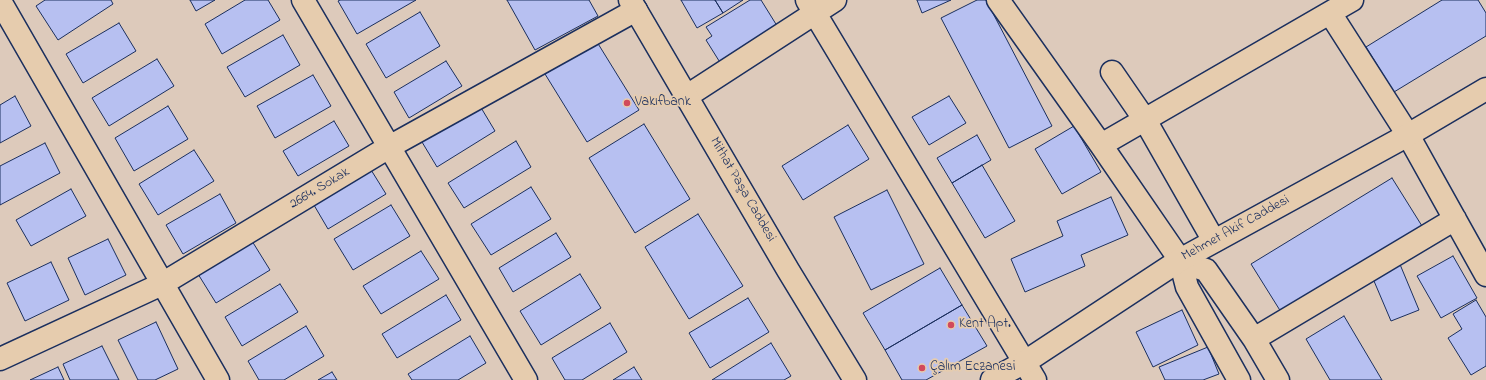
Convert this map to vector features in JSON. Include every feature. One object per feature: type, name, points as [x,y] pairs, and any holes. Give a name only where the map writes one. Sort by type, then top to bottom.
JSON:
[{"type":"street","points":[[303,0],[526,380]]},
{"type":"street","points":[[687,96],[811,7],[835,0]]},
{"type":"street","points":[[998,0],[1101,145],[1180,261],[1186,287],[1240,380]]},
{"type":"street","points":[[1101,145],[1352,0]]},
{"type":"street","points":[[0,1],[218,380]]},
{"type":"street","name":"2664. Sokak","points":[[0,359],[162,284],[389,147],[633,5]]},
{"type":"street","name":"Mithat Paşa Caddesi","points":[[633,5],[788,270],[855,380]]},
{"type":"street","points":[[811,7],[1030,371]]},
{"type":"street","points":[[1330,13],[1408,135],[1486,275]]},
{"type":"street","points":[[1112,72],[1145,120],[1214,241]]},
{"type":"street","name":"Mehmet Akif Caddesi","points":[[992,380],[1030,371],[1180,261],[1408,135],[1486,89]]},
{"type":"street","points":[[1254,339],[1455,219]]},
{"type":"street","points":[[1180,261],[1206,270],[1254,339],[1278,380]]},
{"type":"building","points":[[45,0],[111,0],[113,4],[58,40],[36,6]]},
{"type":"building","points":[[190,0],[215,0],[196,11]]},
{"type":"building","points":[[245,0],[268,0],[280,20],[222,54],[205,24]]},
{"type":"building","points":[[416,0],[357,34],[338,1]]},
{"type":"building","points":[[507,0],[589,0],[598,16],[535,50]]},
{"type":"building","points":[[681,0],[715,0],[723,13],[697,28]]},
{"type":"building","points":[[715,0],[743,0],[723,13]]},
{"type":"building","points":[[750,0],[761,0],[779,29],[721,64],[706,40],[712,36],[706,27]]},
{"type":"building","points":[[917,0],[951,0],[922,13]]},
{"type":"building","points":[[977,0],[986,0],[1052,126],[1009,148],[941,18]]},
{"type":"building","points":[[1442,0],[1478,0],[1486,13],[1486,36],[1394,92],[1366,47]]},
{"type":"building","points":[[420,12],[440,46],[386,78],[366,44]]},
{"type":"building","points":[[119,23],[136,51],[83,83],[66,54]]},
{"type":"building","points":[[283,35],[300,65],[245,97],[227,67]]},
{"type":"building","points":[[597,42],[639,110],[587,142],[545,74]]},
{"type":"building","points":[[157,59],[174,86],[109,126],[92,98]]},
{"type":"building","points":[[446,61],[462,86],[409,118],[394,92]]},
{"type":"building","points":[[313,75],[331,106],[275,138],[257,106]]},
{"type":"building","points":[[15,96],[31,126],[0,143],[0,105]]},
{"type":"building","points":[[949,96],[966,123],[929,145],[912,117]]},
{"type":"building","points":[[168,106],[188,139],[134,171],[115,138]]},
{"type":"building","points":[[480,106],[495,131],[437,167],[422,142]]},
{"type":"building","points":[[334,121],[349,146],[298,176],[283,151]]},
{"type":"building","points":[[644,124],[690,199],[635,233],[589,158]]},
{"type":"building","points":[[848,125],[869,159],[803,200],[782,166]]},
{"type":"building","points":[[1074,126],[1101,172],[1062,194],[1035,149]]},
{"type":"building","points":[[977,135],[991,160],[952,183],[937,158]]},
{"type":"building","points":[[516,141],[531,167],[464,208],[448,183]]},
{"type":"building","points":[[45,143],[60,173],[0,205],[0,166]]},
{"type":"building","points":[[194,150],[214,181],[158,215],[139,184]]},
{"type":"building","points":[[368,165],[386,194],[328,229],[311,200]]},
{"type":"building","points":[[982,165],[1015,221],[985,238],[952,183]]},
{"type":"building","points":[[1392,178],[1422,226],[1281,312],[1251,264]]},
{"type":"building","points":[[531,187],[551,219],[491,255],[471,224]]},
{"type":"building","points":[[71,189],[86,216],[31,246],[16,220]]},
{"type":"building","points":[[887,190],[924,264],[871,290],[834,217]]},
{"type":"building","points":[[220,194],[236,223],[183,254],[166,225]]},
{"type":"building","points":[[1111,197],[1128,235],[1081,255],[1085,266],[1025,292],[1011,259],[1063,236],[1057,221]]},
{"type":"building","points":[[391,205],[410,236],[353,270],[334,239]]},
{"type":"building","points":[[698,214],[743,286],[689,319],[645,247]]},
{"type":"building","points":[[556,233],[571,257],[513,292],[499,268]]},
{"type":"building","points":[[108,239],[126,275],[85,295],[68,258]]},
{"type":"building","points":[[252,241],[270,270],[216,303],[198,274]]},
{"type":"building","points":[[421,251],[439,279],[381,314],[363,286]]},
{"type":"building","points":[[1453,256],[1477,298],[1441,318],[1417,276]]},
{"type":"building","points":[[51,262],[69,300],[25,321],[7,283]]},
{"type":"building","points":[[1399,262],[1419,310],[1391,321],[1371,274]]},
{"type":"building","points":[[940,268],[962,305],[885,350],[863,313]]},
{"type":"building","points":[[580,274],[601,308],[541,345],[520,311]]},
{"type":"building","points":[[280,284],[298,312],[242,346],[225,317]]},
{"type":"building","points":[[446,295],[461,320],[397,358],[382,334]]},
{"type":"building","points":[[748,298],[769,332],[710,368],[689,333]]},
{"type":"building","points":[[1476,300],[1486,317],[1486,366],[1471,375],[1448,338],[1462,329],[1453,314]]},
{"type":"building","name":"Kent Apt.","points":[[962,305],[987,346],[926,380],[902,380],[885,350]]},
{"type":"building","points":[[1182,310],[1198,345],[1153,367],[1136,332]]},
{"type":"building","points":[[1344,316],[1382,380],[1330,380],[1306,339]]},
{"type":"building","points":[[156,322],[178,369],[155,380],[138,380],[118,340]]},
{"type":"building","points":[[610,323],[627,352],[582,380],[565,380],[552,358]]},
{"type":"building","points":[[306,326],[324,356],[284,380],[259,380],[248,361]]},
{"type":"building","points":[[470,336],[486,363],[458,380],[412,380],[408,374]]},
{"type":"building","points":[[771,343],[791,376],[784,380],[712,380]]},
{"type":"building","points":[[102,346],[119,380],[70,380],[63,364]]},
{"type":"building","points":[[1208,347],[1219,374],[1203,380],[1165,380],[1159,367]]},
{"type":"building","points":[[58,367],[64,380],[30,380]]},
{"type":"building","points":[[634,367],[642,380],[613,380]]},
{"type":"building","points":[[332,372],[337,380],[318,380]]},
{"type":"place","name":"Vakıfbank","points":[[627,103]]},
{"type":"place","name":"Kent Apt.","points":[[951,325]]},
{"type":"place","name":"Çalım Eczanesi","points":[[922,368]]}]
